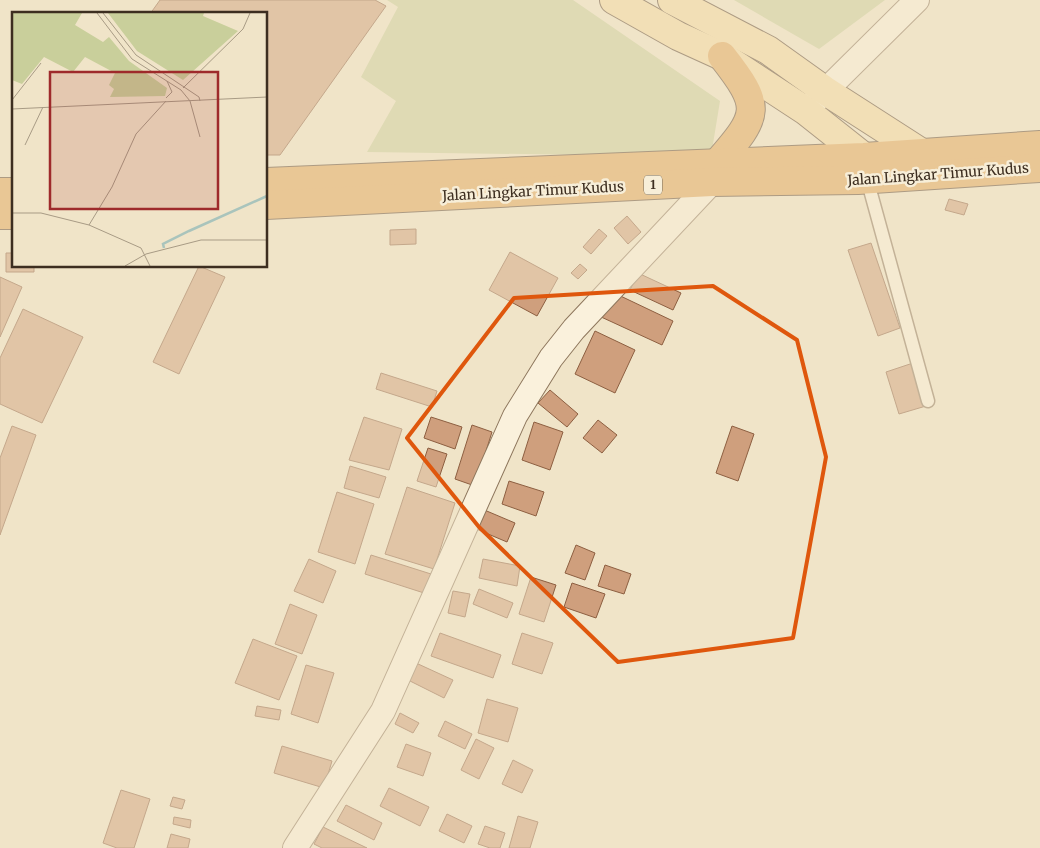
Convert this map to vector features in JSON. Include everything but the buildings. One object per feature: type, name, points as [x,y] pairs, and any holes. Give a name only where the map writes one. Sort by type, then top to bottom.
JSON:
[{"type":"highway","points":[[715,172],[742,135],[750,120],[750,100],[741,80],[722,56]]},
{"type":"highway","name":"Jalan Lingkar Timur Kudus","points":[[268,182],[865,168],[923,164],[1040,145]]},
{"type":"highway","name":"Jalan Lingkar Timur Kudus","points":[[923,164],[1040,168]]},
{"type":"highway","name":"Jalan Lingkar Timur Kudus","points":[[268,205],[715,172]]},
{"type":"main road","points":[[614,0],[678,36],[722,56],[806,111],[865,168]]},
{"type":"main road","points":[[672,0],[768,50],[923,164]]},
{"type":"street","points":[[806,111],[824,90],[917,0]]},
{"type":"street","points":[[295,848],[383,711],[515,416],[533,384],[574,329],[715,172]]},
{"type":"lane","points":[[865,168],[928,401]]},
{"type":"highlighted area","points":[[713,286],[797,340],[826,457],[793,638],[618,662],[479,527],[407,438],[514,298]]},
{"type":"green space","points":[[387,0],[573,0],[720,101],[712,150],[593,155],[367,152],[396,101],[361,77],[398,7]]},
{"type":"green space","points":[[734,0],[885,0],[819,49]]}]
